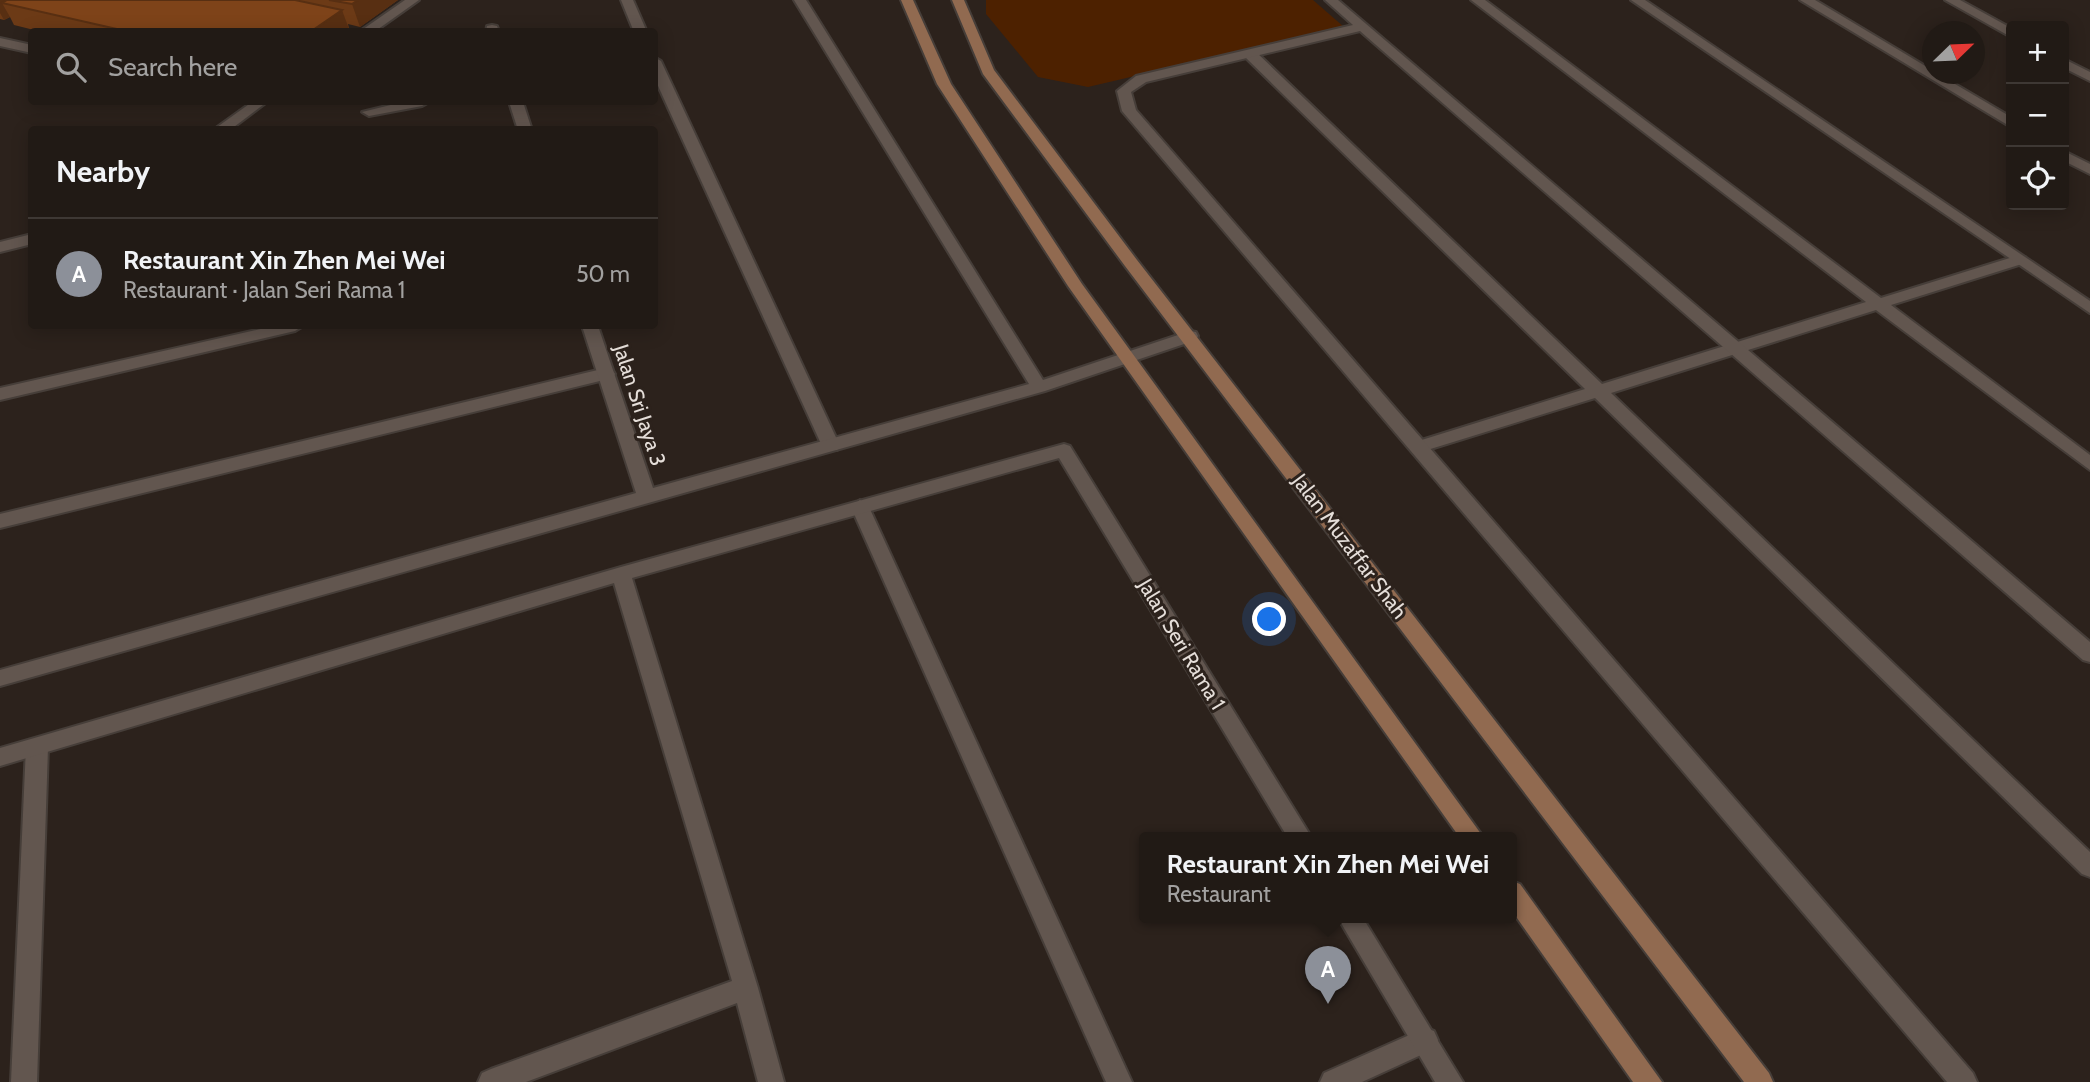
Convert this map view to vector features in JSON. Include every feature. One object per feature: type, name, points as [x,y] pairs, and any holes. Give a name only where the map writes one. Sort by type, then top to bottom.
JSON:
[{"type":"main road","points":[[907,0],[944,84],[1076,286],[1469,832]]},
{"type":"main road","name":"Jalan Muzaffar Shah","points":[[958,0],[988,71],[1131,263],[1190,336],[1760,1082]]},
{"type":"main road","points":[[1517,899],[1648,1082]]},
{"type":"street","points":[[371,28],[413,0]]},
{"type":"street","points":[[627,0],[639,28]]},
{"type":"street","points":[[800,0],[1039,387]]},
{"type":"street","points":[[1331,0],[2090,654]]},
{"type":"street","points":[[1477,0],[2090,464]]},
{"type":"street","points":[[1637,0],[2090,308]]},
{"type":"street","points":[[1806,0],[2006,120]]},
{"type":"street","points":[[1951,0],[2006,30]]},
{"type":"street","points":[[1362,27],[1141,79],[1124,92],[1129,111],[1964,1082]]},
{"type":"street","points":[[0,42],[28,48]]},
{"type":"street","points":[[1250,54],[2090,867]]},
{"type":"street","points":[[2069,66],[2090,77]]},
{"type":"street","points":[[658,70],[831,446]]},
{"type":"street","points":[[226,126],[256,105]]},
{"type":"street","points":[[369,112],[406,105]]},
{"type":"street","points":[[517,105],[524,126]]},
{"type":"street","points":[[2069,158],[2090,170]]},
{"type":"street","points":[[0,247],[28,240]]},
{"type":"street","points":[[1418,447],[2019,260]]},
{"type":"street","points":[[0,394],[282,329]]},
{"type":"street","name":"Jalan Sri Jaya 3","points":[[591,329],[647,499]]},
{"type":"street","points":[[0,678],[647,499],[1039,387],[1190,336]]},
{"type":"street","points":[[0,521],[606,374]]},
{"type":"street","name":"Jalan Seri Rama 1","points":[[860,507],[1064,450],[1297,832]]},
{"type":"street","points":[[0,757],[621,574],[860,507],[1119,1082]]},
{"type":"street","points":[[621,574],[746,988],[771,1082]]},
{"type":"street","points":[[24,1082],[37,747]]},
{"type":"street","points":[[1353,923],[1450,1082]]},
{"type":"street","points":[[491,1082],[746,988]]},
{"type":"street","points":[[1333,1082],[1424,1040]]},
{"type":"shaded area","points":[[986,0],[1313,0],[1344,27],[1088,87],[1038,77],[986,14]]},
{"type":"building","points":[[7,0],[295,0],[342,10],[316,28],[112,28],[2,3]]},
{"type":"building","points":[[329,0],[358,0],[352,4]]},
{"type":"place","name":"Restaurant Xin Zhen Mei Wei","points":[[1328,1004]]}]
